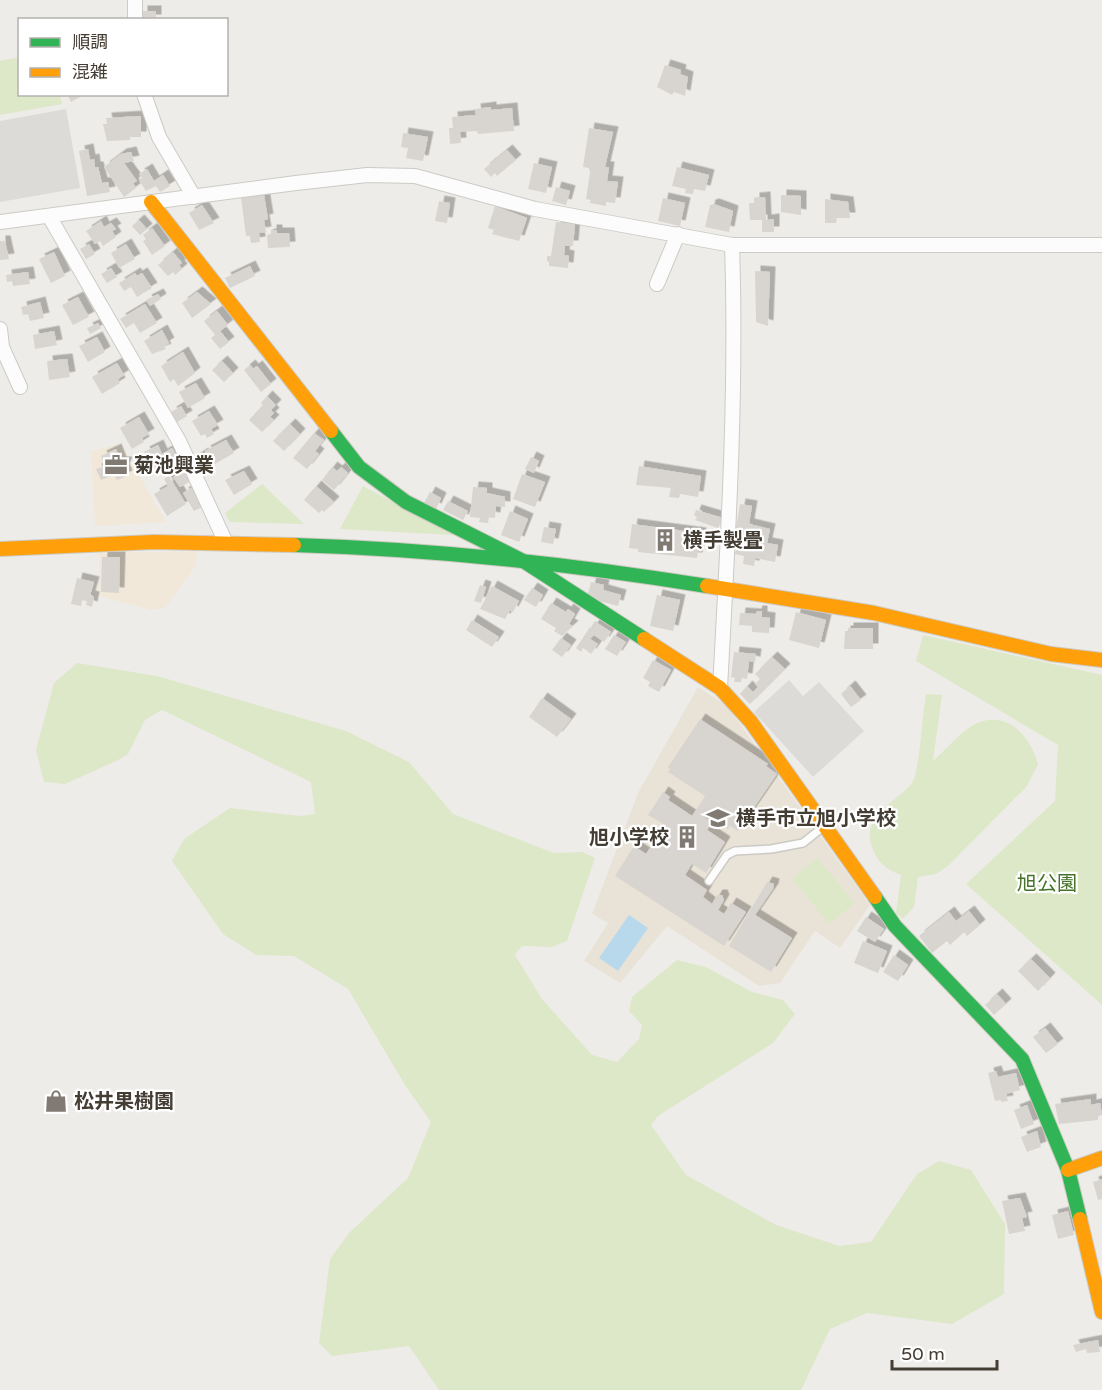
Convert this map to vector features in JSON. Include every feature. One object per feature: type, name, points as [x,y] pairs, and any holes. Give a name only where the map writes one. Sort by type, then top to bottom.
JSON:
[{"type":"street","points":[[135,0],[135,18]]},
{"type":"street","points":[[145,96],[159,137],[194,197]]},
{"type":"street","points":[[0,222],[368,175],[415,176],[535,209],[732,245],[1102,245]]},
{"type":"street","points":[[151,202],[359,467],[406,501],[483,543],[525,561],[720,688],[751,722],[895,926],[1022,1059],[1068,1170],[1102,1312]]},
{"type":"street","points":[[49,216],[178,441],[226,543]]},
{"type":"street","points":[[657,284],[678,234]]},
{"type":"street","points":[[720,688],[732,476],[735,351],[732,245]]},
{"type":"street","points":[[0,329],[1,347],[20,387]]},
{"type":"street","points":[[0,549],[154,542],[226,543],[328,546],[525,561],[725,587],[874,613],[1052,654],[1102,660]]},
{"type":"street","points":[[1068,1170],[1102,1158]]},
{"type":"lane","points":[[709,881],[727,855],[735,851],[771,849],[803,843],[825,825]]},
{"type":"shaded area","points":[[66,109],[80,188],[0,202],[0,121]]},
{"type":"shaded area","points":[[121,444],[166,522],[95,526],[91,451]]},
{"type":"shaded area","points":[[198,551],[195,567],[165,608],[152,610],[98,596],[100,553]]},
{"type":"shaded area","points":[[789,680],[803,696],[819,682],[864,731],[813,777],[754,712]]},
{"type":"shaded area","name":"横手市立旭小学校","points":[[698,687],[727,706],[870,905],[840,948],[815,931],[780,983],[759,986],[667,926],[620,983],[584,961],[608,923],[592,914],[638,793]]},
{"type":"green space","points":[[18,57],[18,96],[60,96],[62,104],[0,115],[0,61]]},
{"type":"green space","points":[[262,484],[304,524],[230,522],[225,513]]},
{"type":"green space","points":[[363,486],[454,535],[340,529]]},
{"type":"green space","name":"旭公園","points":[[923,635],[1102,675],[1102,1005],[966,884],[1055,801],[1058,745],[916,661]]},
{"type":"green space","points":[[77,663],[157,676],[346,731],[409,762],[453,814],[554,853],[582,852],[595,858],[567,941],[552,947],[522,946],[515,955],[542,999],[592,1055],[617,1062],[639,1039],[642,1025],[629,1011],[632,997],[677,960],[706,967],[752,992],[783,1000],[795,1014],[773,1043],[658,1116],[651,1125],[686,1175],[776,1225],[839,1246],[871,1242],[917,1174],[939,1161],[971,1170],[1005,1224],[1004,1294],[952,1324],[867,1313],[830,1329],[801,1390],[439,1390],[409,1346],[332,1356],[319,1343],[330,1259],[349,1233],[408,1178],[431,1122],[405,1085],[348,989],[294,956],[256,955],[223,934],[172,861],[184,839],[230,808],[300,816],[315,814],[311,782],[162,710],[145,720],[128,754],[65,784],[44,782],[36,750],[54,683]]},
{"type":"green space","points":[[926,694],[942,695],[933,761],[968,729],[980,722],[991,720],[1010,724],[1018,730],[1030,745],[1038,764],[1027,786],[948,866],[936,874],[918,877],[914,907],[903,919],[896,913],[901,875],[882,864],[874,852],[870,838],[871,827],[885,808],[911,784],[915,776]]},
{"type":"green space","points":[[817,858],[855,903],[829,924],[792,879]]},
{"type":"water","points":[[629,915],[648,928],[618,971],[599,958]]},
{"type":"building","points":[[142,11],[156,11],[156,18],[142,18]]},
{"type":"building","points":[[665,65],[681,70],[680,74],[688,77],[685,96],[674,92],[672,95],[657,87]]},
{"type":"building","points":[[68,96],[82,96],[71,102]]},
{"type":"building","points":[[491,107],[491,110],[512,108],[514,131],[478,134],[477,131],[460,132],[461,143],[450,144],[449,128],[453,128],[452,117],[476,115],[475,109]]},
{"type":"building","points":[[141,116],[141,137],[107,141],[103,124],[107,124],[106,118]]},
{"type":"building","points":[[589,128],[613,132],[605,167],[609,167],[607,181],[618,182],[615,203],[606,202],[606,206],[590,203],[591,200],[586,199],[590,173],[589,168],[583,167]]},
{"type":"building","points":[[403,133],[428,137],[423,161],[406,158],[408,148],[401,147]]},
{"type":"building","points":[[88,149],[90,160],[94,159],[102,183],[108,182],[110,192],[87,196],[79,151]]},
{"type":"building","points":[[507,150],[516,160],[497,176],[495,173],[491,177],[484,169]]},
{"type":"building","points":[[131,152],[134,161],[124,163],[137,181],[133,183],[136,188],[124,197],[104,167],[121,154]]},
{"type":"building","points":[[534,163],[552,167],[546,193],[528,189]]},
{"type":"building","points":[[677,167],[709,175],[705,191],[694,189],[693,194],[685,193],[686,189],[672,186]]},
{"type":"building","points":[[147,169],[154,181],[163,175],[170,186],[160,192],[156,186],[146,191],[139,180],[142,178],[139,174]]},
{"type":"building","points":[[556,187],[570,191],[566,205],[552,201]]},
{"type":"building","points":[[264,195],[268,219],[264,220],[266,232],[259,233],[260,242],[251,243],[250,236],[246,236],[241,198]]},
{"type":"building","points":[[781,195],[801,196],[801,215],[781,212]]},
{"type":"building","points":[[765,197],[766,220],[774,219],[774,232],[762,232],[762,220],[750,220],[749,203],[754,203],[754,198]]},
{"type":"building","points":[[663,198],[685,203],[680,226],[658,221]]},
{"type":"building","points":[[825,199],[848,202],[850,218],[837,218],[836,223],[825,223]]},
{"type":"building","points":[[439,201],[450,203],[447,223],[435,221]]},
{"type":"building","points":[[714,204],[733,211],[729,232],[705,227],[710,205]]},
{"type":"building","points":[[202,205],[214,223],[199,230],[189,213]]},
{"type":"building","points":[[495,206],[527,218],[519,241],[492,234],[494,230],[488,228]]},
{"type":"building","points":[[139,220],[147,229],[140,235],[132,226]]},
{"type":"building","points":[[101,221],[104,227],[111,223],[116,229],[112,231],[116,237],[103,246],[100,241],[95,244],[86,231]]},
{"type":"building","points":[[556,222],[575,224],[573,246],[565,246],[564,255],[569,256],[568,268],[549,266],[547,261],[547,256],[551,256]]},
{"type":"building","points":[[152,228],[165,246],[152,255],[143,241],[146,239],[143,235]]},
{"type":"building","points":[[271,230],[277,230],[277,233],[289,233],[290,247],[268,248],[267,235],[271,234]]},
{"type":"building","points":[[0,241],[5,241],[9,259],[0,260]]},
{"type":"building","points":[[89,244],[95,254],[86,259],[80,249]]},
{"type":"building","points":[[126,244],[135,259],[119,268],[111,253]]},
{"type":"building","points":[[54,252],[65,276],[51,283],[39,259]]},
{"type":"building","points":[[173,252],[182,263],[179,265],[182,269],[175,275],[173,272],[168,276],[158,265]]},
{"type":"building","points":[[250,266],[255,276],[230,288],[225,278]]},
{"type":"building","points":[[111,268],[117,277],[107,283],[101,274]]},
{"type":"building","points":[[755,271],[770,272],[768,326],[756,322]]},
{"type":"building","points":[[28,272],[30,284],[13,286],[12,281],[7,282],[6,275]]},
{"type":"building","points":[[135,273],[137,276],[142,273],[152,288],[137,297],[131,287],[124,291],[119,283]]},
{"type":"building","points":[[197,292],[211,304],[192,318],[182,303]]},
{"type":"building","points":[[158,294],[161,299],[150,306],[146,300]]},
{"type":"building","points":[[78,297],[89,317],[73,325],[62,305]]},
{"type":"building","points":[[40,302],[44,318],[30,321],[28,314],[23,315],[21,307]]},
{"type":"building","points":[[145,304],[157,323],[140,333],[134,323],[126,328],[120,319]]},
{"type":"building","points":[[217,311],[228,325],[220,331],[229,342],[220,349],[211,338],[215,335],[204,321]]},
{"type":"building","points":[[98,323],[101,328],[90,334],[87,328]]},
{"type":"building","points":[[162,330],[169,343],[164,346],[166,349],[152,354],[144,341]]},
{"type":"building","points":[[54,331],[57,345],[35,349],[33,335]]},
{"type":"building","points":[[97,337],[105,352],[88,362],[79,346]]},
{"type":"building","points":[[183,352],[195,373],[178,386],[174,379],[170,382],[161,366]]},
{"type":"building","points":[[67,359],[70,377],[49,380],[47,361]]},
{"type":"building","points":[[222,361],[233,373],[224,382],[212,370]]},
{"type":"building","points":[[117,363],[124,375],[118,379],[120,383],[102,394],[92,377]]},
{"type":"building","points":[[250,365],[253,369],[257,366],[271,384],[261,392],[244,370]]},
{"type":"building","points":[[196,383],[205,398],[188,408],[179,392]]},
{"type":"building","points":[[267,396],[276,405],[271,410],[274,413],[270,417],[274,420],[262,432],[249,420],[263,405],[261,403]]},
{"type":"building","points":[[181,406],[187,416],[177,422],[171,412]]},
{"type":"building","points":[[209,411],[218,425],[211,429],[214,434],[207,438],[205,434],[201,436],[192,421]]},
{"type":"building","points":[[139,417],[149,434],[142,438],[144,442],[132,449],[120,428]]},
{"type":"building","points":[[290,424],[300,434],[284,451],[273,441]]},
{"type":"building","points":[[314,433],[324,440],[315,451],[319,454],[307,469],[293,458]]},
{"type":"building","points":[[226,440],[234,453],[213,465],[205,451]]},
{"type":"building","points":[[158,445],[162,454],[172,448],[181,463],[169,470],[165,463],[154,469],[144,452]]},
{"type":"building","name":"菊池興業","points":[[116,449],[121,462],[127,462],[124,469],[127,476],[117,480],[114,475],[101,480],[96,469],[105,466],[101,456]]},
{"type":"building","points":[[203,453],[209,464],[200,469],[194,459]]},
{"type":"building","points":[[531,457],[539,461],[534,473],[525,469]]},
{"type":"building","points":[[639,466],[701,476],[698,497],[680,494],[679,498],[669,497],[671,488],[636,485]]},
{"type":"building","points":[[332,467],[337,471],[341,467],[348,473],[334,490],[322,480]]},
{"type":"building","points":[[184,470],[191,481],[180,487],[173,477]]},
{"type":"building","points":[[244,471],[252,484],[234,495],[225,480]]},
{"type":"building","points":[[522,474],[545,482],[535,507],[513,499]]},
{"type":"building","points":[[169,476],[186,504],[167,516],[154,494],[168,486],[164,479]]},
{"type":"building","points":[[316,486],[334,502],[324,512],[322,510],[319,513],[304,500]]},
{"type":"building","points":[[193,487],[204,506],[194,511],[183,493]]},
{"type":"building","points":[[473,487],[487,488],[487,493],[505,497],[505,507],[496,506],[495,518],[489,517],[488,523],[479,522],[480,518],[470,517]]},
{"type":"building","points":[[430,492],[441,498],[436,509],[424,503]]},
{"type":"building","points":[[448,501],[468,511],[463,520],[443,510]]},
{"type":"building","points":[[740,504],[752,506],[749,524],[770,529],[767,543],[778,545],[775,562],[755,558],[754,566],[743,564],[744,556],[735,554],[739,531],[747,533],[747,530],[736,528]]},
{"type":"building","points":[[696,510],[723,518],[718,528],[695,520]]},
{"type":"building","points":[[510,511],[528,519],[519,542],[501,535]]},
{"type":"building","name":"横手製畳","points":[[632,524],[701,533],[697,558],[638,552],[638,549],[629,548]]},
{"type":"building","points":[[544,527],[556,529],[553,544],[541,542]]},
{"type":"building","points":[[102,557],[120,557],[119,593],[101,592]]},
{"type":"building","points":[[77,578],[94,582],[90,596],[94,597],[92,607],[86,605],[87,601],[82,600],[81,606],[71,604]]},
{"type":"building","points":[[591,582],[604,585],[603,590],[621,595],[618,606],[599,601],[588,594]]},
{"type":"building","points":[[480,585],[486,587],[481,603],[474,601]]},
{"type":"building","points":[[492,586],[519,601],[513,612],[510,610],[505,619],[480,609]]},
{"type":"building","points":[[532,588],[543,595],[536,607],[524,600]]},
{"type":"building","points":[[657,595],[680,600],[673,631],[650,626]]},
{"type":"building","points":[[551,603],[566,612],[568,609],[575,614],[569,624],[573,626],[562,636],[554,631],[556,628],[541,619]]},
{"type":"building","points":[[757,611],[762,611],[762,617],[770,618],[769,633],[752,632],[752,626],[739,625],[740,613],[756,614]]},
{"type":"building","points":[[796,612],[826,620],[819,648],[789,640]]},
{"type":"building","points":[[472,620],[499,637],[492,647],[466,630]]},
{"type":"building","points":[[596,622],[611,632],[604,642],[594,635],[590,639],[598,644],[591,654],[583,648],[581,652],[576,648]]},
{"type":"building","points":[[848,628],[873,628],[873,649],[844,649],[845,631],[848,631]]},
{"type":"building","points":[[614,635],[626,642],[617,656],[605,649]]},
{"type":"building","points":[[561,638],[571,645],[562,657],[552,650]]},
{"type":"building","points":[[734,652],[756,654],[755,662],[749,661],[747,679],[742,678],[741,682],[734,682],[735,678],[731,677]]},
{"type":"building","points":[[772,657],[785,669],[750,704],[740,694],[747,686],[753,692],[758,687],[755,684],[760,679],[755,674]]},
{"type":"building","points":[[653,660],[671,670],[659,692],[648,686],[650,682],[643,678]]},
{"type":"building","points":[[850,686],[861,700],[851,707],[841,694]]},
{"type":"building","points":[[542,698],[571,719],[557,737],[529,717]]},
{"type":"building","name":"旭小学校","points":[[700,719],[768,764],[766,766],[777,774],[738,831],[730,826],[728,829],[703,812],[701,815],[712,822],[707,830],[725,842],[706,873],[692,864],[685,875],[707,890],[703,897],[712,904],[717,895],[722,895],[724,900],[718,910],[724,914],[731,903],[746,912],[724,946],[615,876],[634,846],[646,854],[665,825],[648,815],[663,792],[670,797],[668,800],[692,816],[705,796],[668,772],[670,769],[668,767]]},
{"type":"building","points":[[767,882],[774,884],[773,889],[755,915],[792,938],[771,972],[729,946]]},
{"type":"building","points":[[969,911],[980,925],[967,936],[964,932],[950,945],[947,941],[932,953],[919,936],[949,912],[956,921]]},
{"type":"building","points":[[866,917],[884,929],[875,942],[857,931]]},
{"type":"building","points":[[863,941],[887,951],[878,973],[854,963]]},
{"type":"building","points":[[894,955],[908,965],[898,981],[883,972]]},
{"type":"building","points":[[1031,959],[1050,978],[1038,991],[1018,971]]},
{"type":"building","points":[[997,994],[1006,1004],[994,1015],[985,1005]]},
{"type":"building","points":[[1045,1028],[1058,1044],[1046,1053],[1033,1037]]},
{"type":"building","points":[[996,1071],[998,1077],[1016,1073],[1020,1090],[1006,1094],[1008,1101],[995,1101],[988,1073]]},
{"type":"building","points":[[1091,1099],[1091,1105],[1100,1103],[1102,1115],[1098,1116],[1098,1120],[1059,1124],[1055,1104]]},
{"type":"building","points":[[1027,1105],[1034,1124],[1021,1129],[1014,1110]]},
{"type":"building","points":[[1037,1131],[1041,1147],[1027,1152],[1021,1137]]},
{"type":"building","points":[[1102,1179],[1102,1199],[1098,1200],[1093,1182]]},
{"type":"building","points":[[1020,1198],[1027,1217],[1022,1218],[1025,1231],[1009,1234],[1002,1201]]},
{"type":"building","points":[[1068,1211],[1074,1235],[1058,1239],[1052,1215]]},
{"type":"building","points":[[1098,1340],[1100,1352],[1087,1353],[1086,1349],[1076,1352],[1073,1345]]},
{"type":"traffic: fast","points":[[331,431],[359,467],[406,502],[525,562],[644,639]]},
{"type":"traffic: fast","points":[[294,545],[398,550],[501,559],[707,586]]},
{"type":"traffic: fast","points":[[875,897],[895,926],[1022,1059],[1068,1170],[1080,1219]]},
{"type":"traffic: slow","points":[[151,202],[331,431]]},
{"type":"traffic: slow","points":[[0,549],[154,542],[294,545]]},
{"type":"traffic: slow","points":[[707,586],[874,613],[1051,654],[1102,660]]},
{"type":"traffic: slow","points":[[644,639],[720,688],[751,722],[875,897]]},
{"type":"traffic: slow","points":[[1068,1170],[1102,1158]]},
{"type":"traffic: slow","points":[[1080,1219],[1102,1312]]},
{"type":"place","name":"菊池興業","points":[[116,465]]},
{"type":"place","name":"横手製畳","points":[[665,540]]},
{"type":"place","name":"横手市立旭小学校","points":[[718,818]]},
{"type":"place","name":"旭小学校","points":[[687,837]]},
{"type":"place","name":"松井果樹園","points":[[56,1101]]}]
